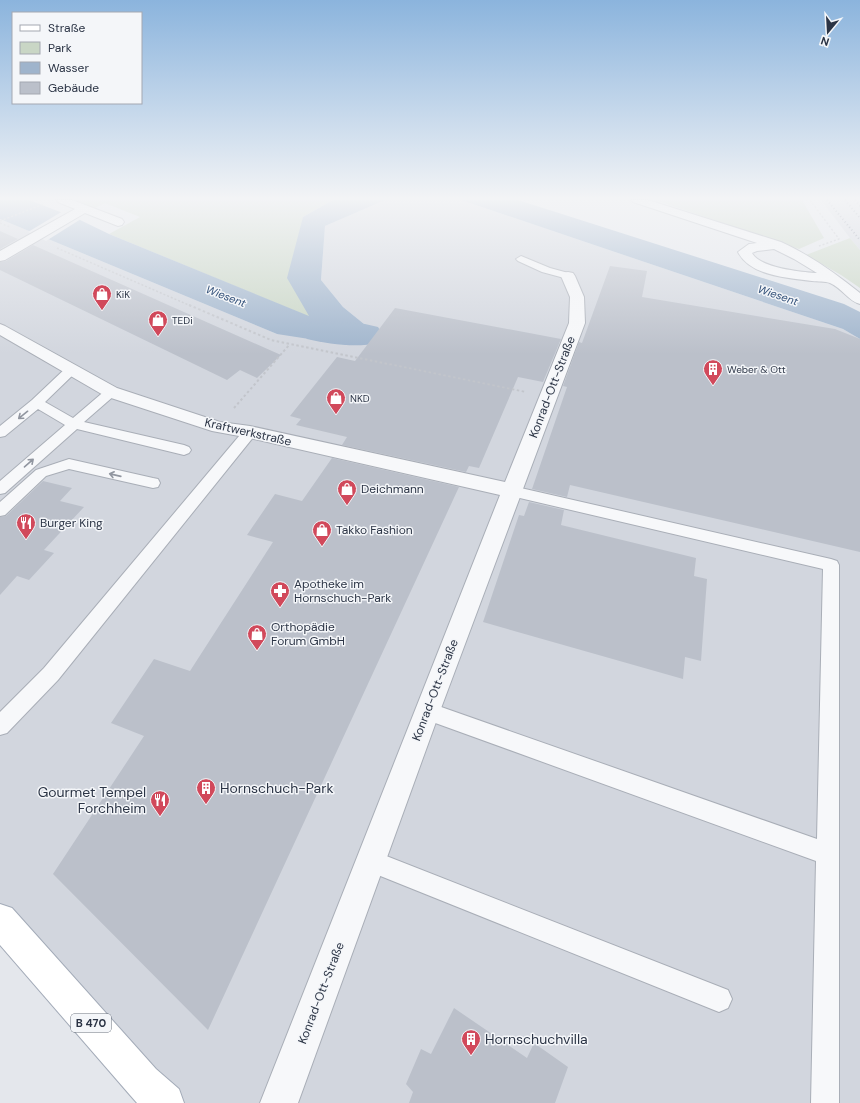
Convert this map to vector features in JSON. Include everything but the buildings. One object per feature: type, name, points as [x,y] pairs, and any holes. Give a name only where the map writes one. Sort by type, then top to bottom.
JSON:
[{"type":"main road","name":"B 470","points":[[0,920],[143,1082],[165,1103]]},
{"type":"street","points":[[0,258],[11,251]]},
{"type":"street","points":[[746,251],[750,260],[768,269],[803,276],[836,280]]},
{"type":"street","points":[[791,251],[836,280],[860,300]]},
{"type":"street","name":"Konrad-Ott-Straße","points":[[279,1103],[427,711],[577,324],[578,297],[568,276]]},
{"type":"street","name":"Kraftwerkstraße","points":[[0,329],[111,392],[218,427],[250,432],[512,492]]},
{"type":"lane","points":[[521,259],[546,270],[568,276]]},
{"type":"lane","points":[[0,433],[37,403],[72,370]]},
{"type":"lane","points":[[0,489],[111,392]]},
{"type":"lane","points":[[37,403],[74,424],[184,450]]},
{"type":"lane","points":[[0,726],[51,674],[250,432]]},
{"type":"lane","points":[[0,511],[41,473],[70,464],[153,483]]},
{"type":"lane","points":[[512,492],[831,565],[825,1103]]},
{"type":"lane","points":[[427,711],[827,854]]},
{"type":"lane","points":[[371,862],[719,999]]},
{"type":"path","points":[[69,251],[271,340],[548,396]]},
{"type":"path","points":[[797,254],[804,251]]},
{"type":"path","points":[[218,427],[291,344]]},
{"type":"shaded area","points":[[0,251],[78,251],[277,334],[364,324],[343,307],[321,280],[323,251],[613,251],[843,329],[860,339],[860,1103],[171,1103],[0,923]]},
{"type":"green space","points":[[151,251],[305,251],[310,317]]},
{"type":"green space","points":[[815,251],[860,251],[860,288],[841,275],[806,255]]},
{"type":"water","points":[[78,251],[152,251],[309,316],[287,278],[294,251],[323,251],[321,280],[343,307],[364,324],[348,345],[277,334]]},
{"type":"water","points":[[613,251],[679,251],[844,304],[860,312],[860,339],[843,329]]},
{"type":"waterway","name":"Wiesent","points":[[320,331],[365,335]]},
{"type":"place","name":"KiK","points":[[102,311]]},
{"type":"place","name":"TEDi","points":[[158,337]]},
{"type":"place","name":"Weber & Ott","points":[[713,386]]},
{"type":"place","name":"NKD","points":[[336,415]]},
{"type":"place","name":"Deichmann","points":[[347,506]]},
{"type":"place","name":"Burger King","points":[[26,540]]},
{"type":"place","name":"Takko Fashion","points":[[322,547]]},
{"type":"place","name":"Apotheke im Hornschuch-Park","points":[[280,608]]},
{"type":"place","name":"Orthopädie Forum GmbH","points":[[257,651]]},
{"type":"place","name":"Hornschuch-Park","points":[[206,805]]},
{"type":"place","name":"Gourmet Tempel Forchheim","points":[[160,817]]},
{"type":"place","name":"Hornschuchvilla","points":[[471,1056]]}]
